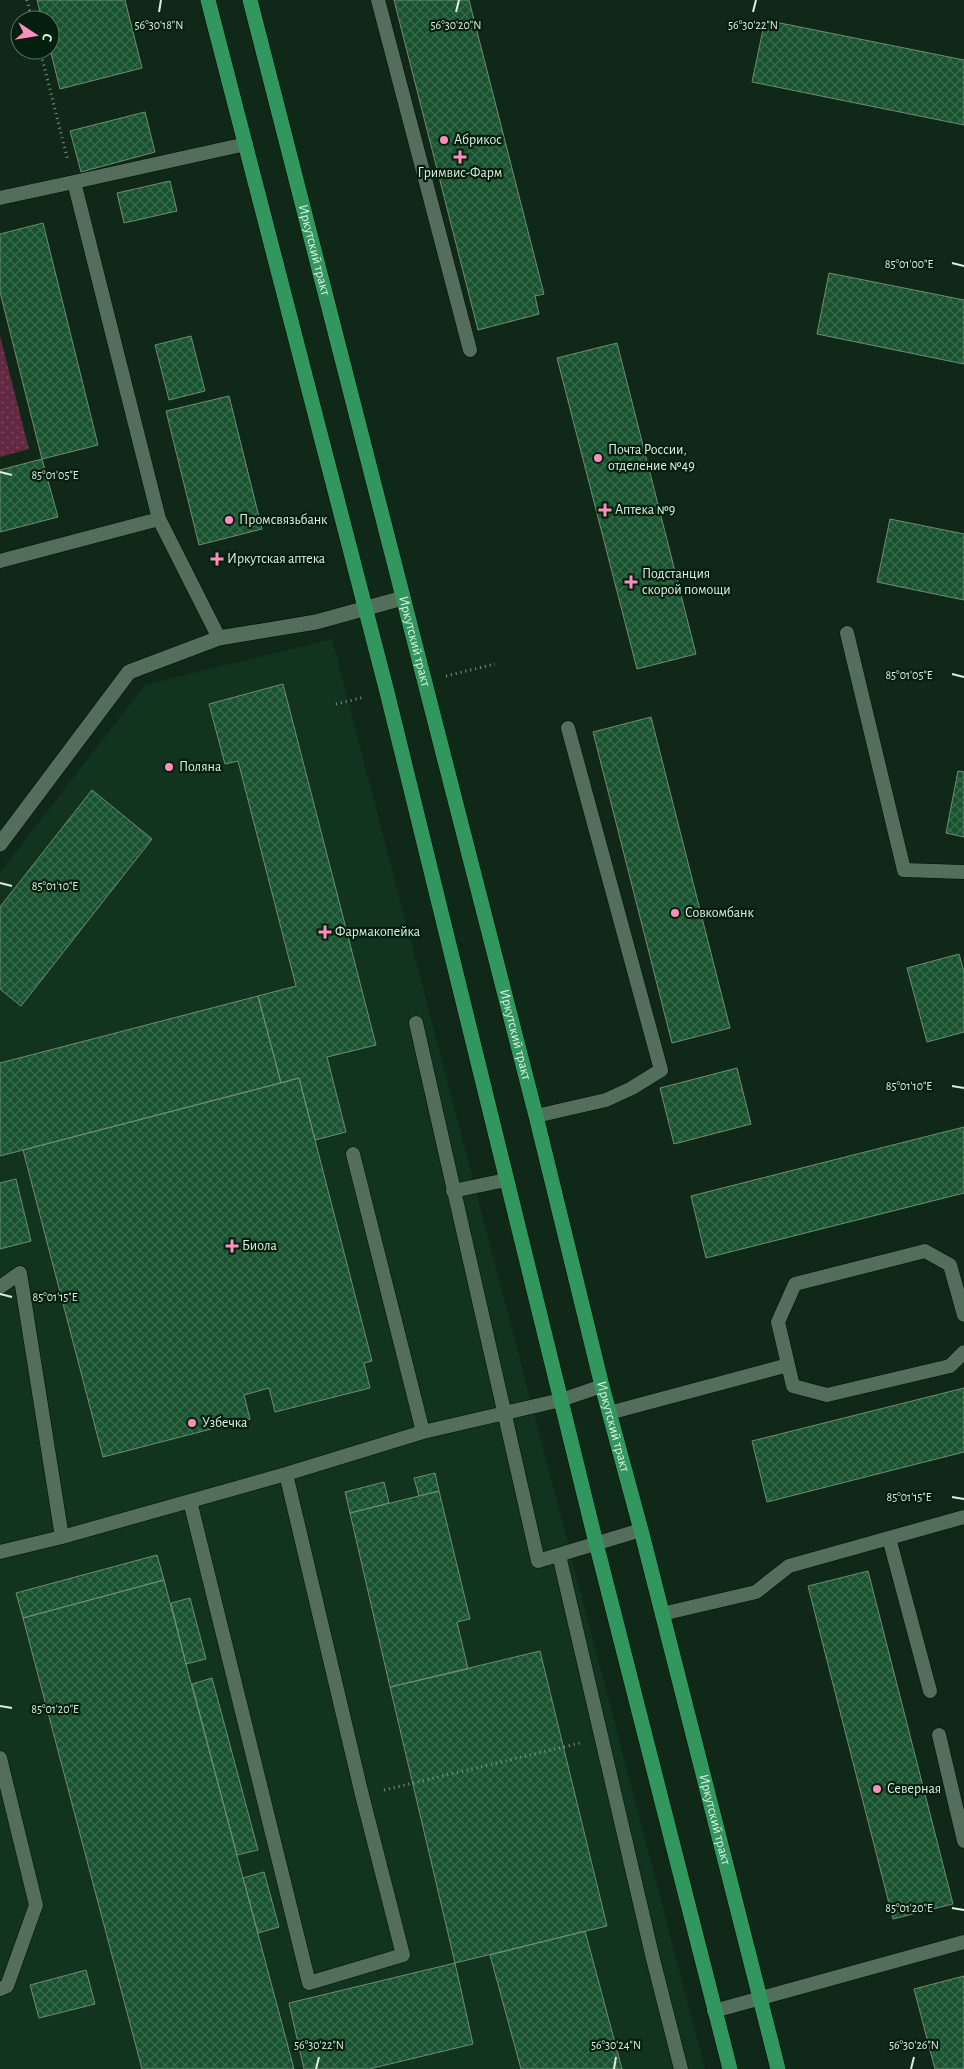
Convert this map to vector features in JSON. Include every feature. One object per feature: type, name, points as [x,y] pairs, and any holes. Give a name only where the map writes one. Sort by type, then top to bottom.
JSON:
[{"type":"main road","points":[[208,0],[366,609],[596,1543],[730,2069]]},
{"type":"main road","name":"Иркутский тракт","points":[[250,0],[536,1116],[602,1386],[641,1530],[778,2069]]},
{"type":"street","points":[[0,844],[129,672],[219,638],[316,622],[403,598]]},
{"type":"lane","points":[[378,0],[470,350]]},
{"type":"lane","points":[[0,198],[246,144]]},
{"type":"lane","points":[[74,182],[159,519],[219,638]]},
{"type":"lane","points":[[0,561],[159,519]]},
{"type":"lane","points":[[847,633],[904,870],[964,872]]},
{"type":"lane","points":[[536,1116],[606,1100],[632,1088],[661,1070],[568,728]]},
{"type":"lane","points":[[416,1022],[538,1561],[641,1530]]},
{"type":"lane","points":[[353,1154],[423,1432]]},
{"type":"lane","points":[[453,1191],[506,1180]]},
{"type":"lane","points":[[964,1315],[950,1264],[925,1250],[795,1284],[778,1322],[793,1386],[827,1395],[950,1366],[964,1352]]},
{"type":"lane","points":[[0,1287],[20,1274],[62,1537]]},
{"type":"lane","points":[[609,1413],[788,1365]]},
{"type":"lane","points":[[0,1552],[62,1537],[286,1474],[423,1432],[561,1400],[602,1386]]},
{"type":"lane","points":[[190,1501],[309,1983],[404,1955],[362,1795],[286,1474]]},
{"type":"lane","points":[[662,1614],[756,1592],[789,1566],[964,1517]]},
{"type":"lane","points":[[889,1538],[930,1691]]},
{"type":"lane","points":[[559,1556],[650,1950],[681,2069]]},
{"type":"lane","points":[[939,1735],[964,1841]]},
{"type":"lane","points":[[0,1758],[36,1905],[7,1986],[0,1989]]},
{"type":"lane","points":[[714,2011],[964,1942]]},
{"type":"path","points":[[43,60],[74,182]]},
{"type":"path","points":[[447,676],[495,664]]},
{"type":"path","points":[[362,1795],[600,1739]]},
{"type":"shaded area","points":[[0,336],[29,449],[0,457]]},
{"type":"shaded area","points":[[332,639],[705,2069],[0,2069],[0,872],[145,685]]},
{"type":"building","points":[[37,0],[125,0],[142,68],[60,89],[53,60],[60,60],[60,10],[40,10]]},
{"type":"building","points":[[394,0],[469,0],[544,294],[535,296],[539,314],[478,330]]},
{"type":"building","points":[[765,20],[964,60],[964,125],[752,82]]},
{"type":"building","points":[[145,112],[155,152],[81,172],[70,131]]},
{"type":"building","points":[[170,181],[177,211],[124,223],[117,193]]},
{"type":"building","points":[[43,223],[98,445],[42,459],[0,292],[0,234]]},
{"type":"building","points":[[829,273],[964,300],[964,364],[817,334]]},
{"type":"building","points":[[191,336],[205,391],[169,400],[155,345]]},
{"type":"building","points":[[617,343],[696,654],[637,669],[557,358]]},
{"type":"building","points":[[229,396],[262,529],[199,545],[166,411]]},
{"type":"building","points":[[42,459],[58,517],[0,532],[0,470]]},
{"type":"building","points":[[890,519],[964,534],[964,600],[877,582]]},
{"type":"building","points":[[283,684],[376,1045],[327,1057],[346,1132],[315,1140],[299,1078],[281,1083],[258,996],[296,986],[238,761],[225,764],[209,704]]},
{"type":"building","points":[[651,717],[730,1028],[672,1043],[593,732]]},
{"type":"building","points":[[958,771],[964,772],[964,837],[946,833]]},
{"type":"building","points":[[92,790],[152,839],[21,1006],[0,989],[0,907]]},
{"type":"building","points":[[959,954],[964,972],[964,1032],[927,1042],[907,968]]},
{"type":"building","points":[[258,996],[281,1083],[0,1156],[0,1063]]},
{"type":"building","points":[[737,1068],[751,1124],[674,1144],[660,1088]]},
{"type":"building","points":[[299,1078],[372,1361],[364,1363],[370,1388],[275,1412],[269,1388],[244,1395],[250,1419],[103,1457],[23,1150]]},
{"type":"building","points":[[964,1127],[964,1193],[706,1258],[691,1196]]},
{"type":"building","points":[[16,1179],[31,1241],[0,1249],[0,1183]]},
{"type":"building","points":[[964,1388],[964,1452],[767,1502],[752,1441]]},
{"type":"building","points":[[435,1473],[439,1491],[419,1496],[414,1478]]},
{"type":"building","points":[[384,1482],[389,1503],[350,1513],[345,1492]]},
{"type":"building","points":[[439,1491],[470,1619],[457,1622],[468,1669],[390,1687],[350,1513]]},
{"type":"building","points":[[157,1555],[164,1580],[23,1618],[16,1593]]},
{"type":"building","points":[[868,1571],[953,1904],[893,1919],[808,1586]]},
{"type":"building","points":[[164,1580],[294,2069],[142,2069],[23,1618]]},
{"type":"building","points":[[190,1598],[206,1659],[186,1664],[171,1603]]},
{"type":"building","points":[[540,1651],[607,1926],[455,1963],[390,1687]]},
{"type":"building","points":[[212,1678],[258,1850],[237,1855],[192,1684]]},
{"type":"building","points":[[264,1872],[279,1927],[258,1933],[243,1878]]},
{"type":"building","points":[[585,1931],[622,2069],[521,2069],[490,1955]]},
{"type":"building","points":[[455,1963],[473,2044],[369,2069],[304,2069],[289,2003]]},
{"type":"building","points":[[86,1970],[95,2004],[39,2018],[30,1985]]},
{"type":"building","points":[[964,1976],[964,2069],[935,2069],[914,1989]]},
{"type":"place","name":"Абрикос","points":[[444,140]]},
{"type":"place","name":"Гримвис-Фарм","points":[[460,157]]},
{"type":"place","name":"Почта России, отделение №49","points":[[598,458]]},
{"type":"place","name":"Аптека №9","points":[[605,510]]},
{"type":"place","name":"Промсвязьбанк","points":[[229,520]]},
{"type":"place","name":"Иркутская аптека","points":[[217,559]]},
{"type":"place","name":"Подстанция скорой помощи","points":[[631,582]]},
{"type":"place","name":"Поляна","points":[[169,767]]},
{"type":"place","name":"Совкомбанк","points":[[675,913]]},
{"type":"place","name":"Фармакопейка","points":[[325,932]]},
{"type":"place","name":"Биола","points":[[232,1246]]},
{"type":"place","name":"Узбечка","points":[[192,1423]]},
{"type":"place","name":"Северная","points":[[877,1789]]}]
